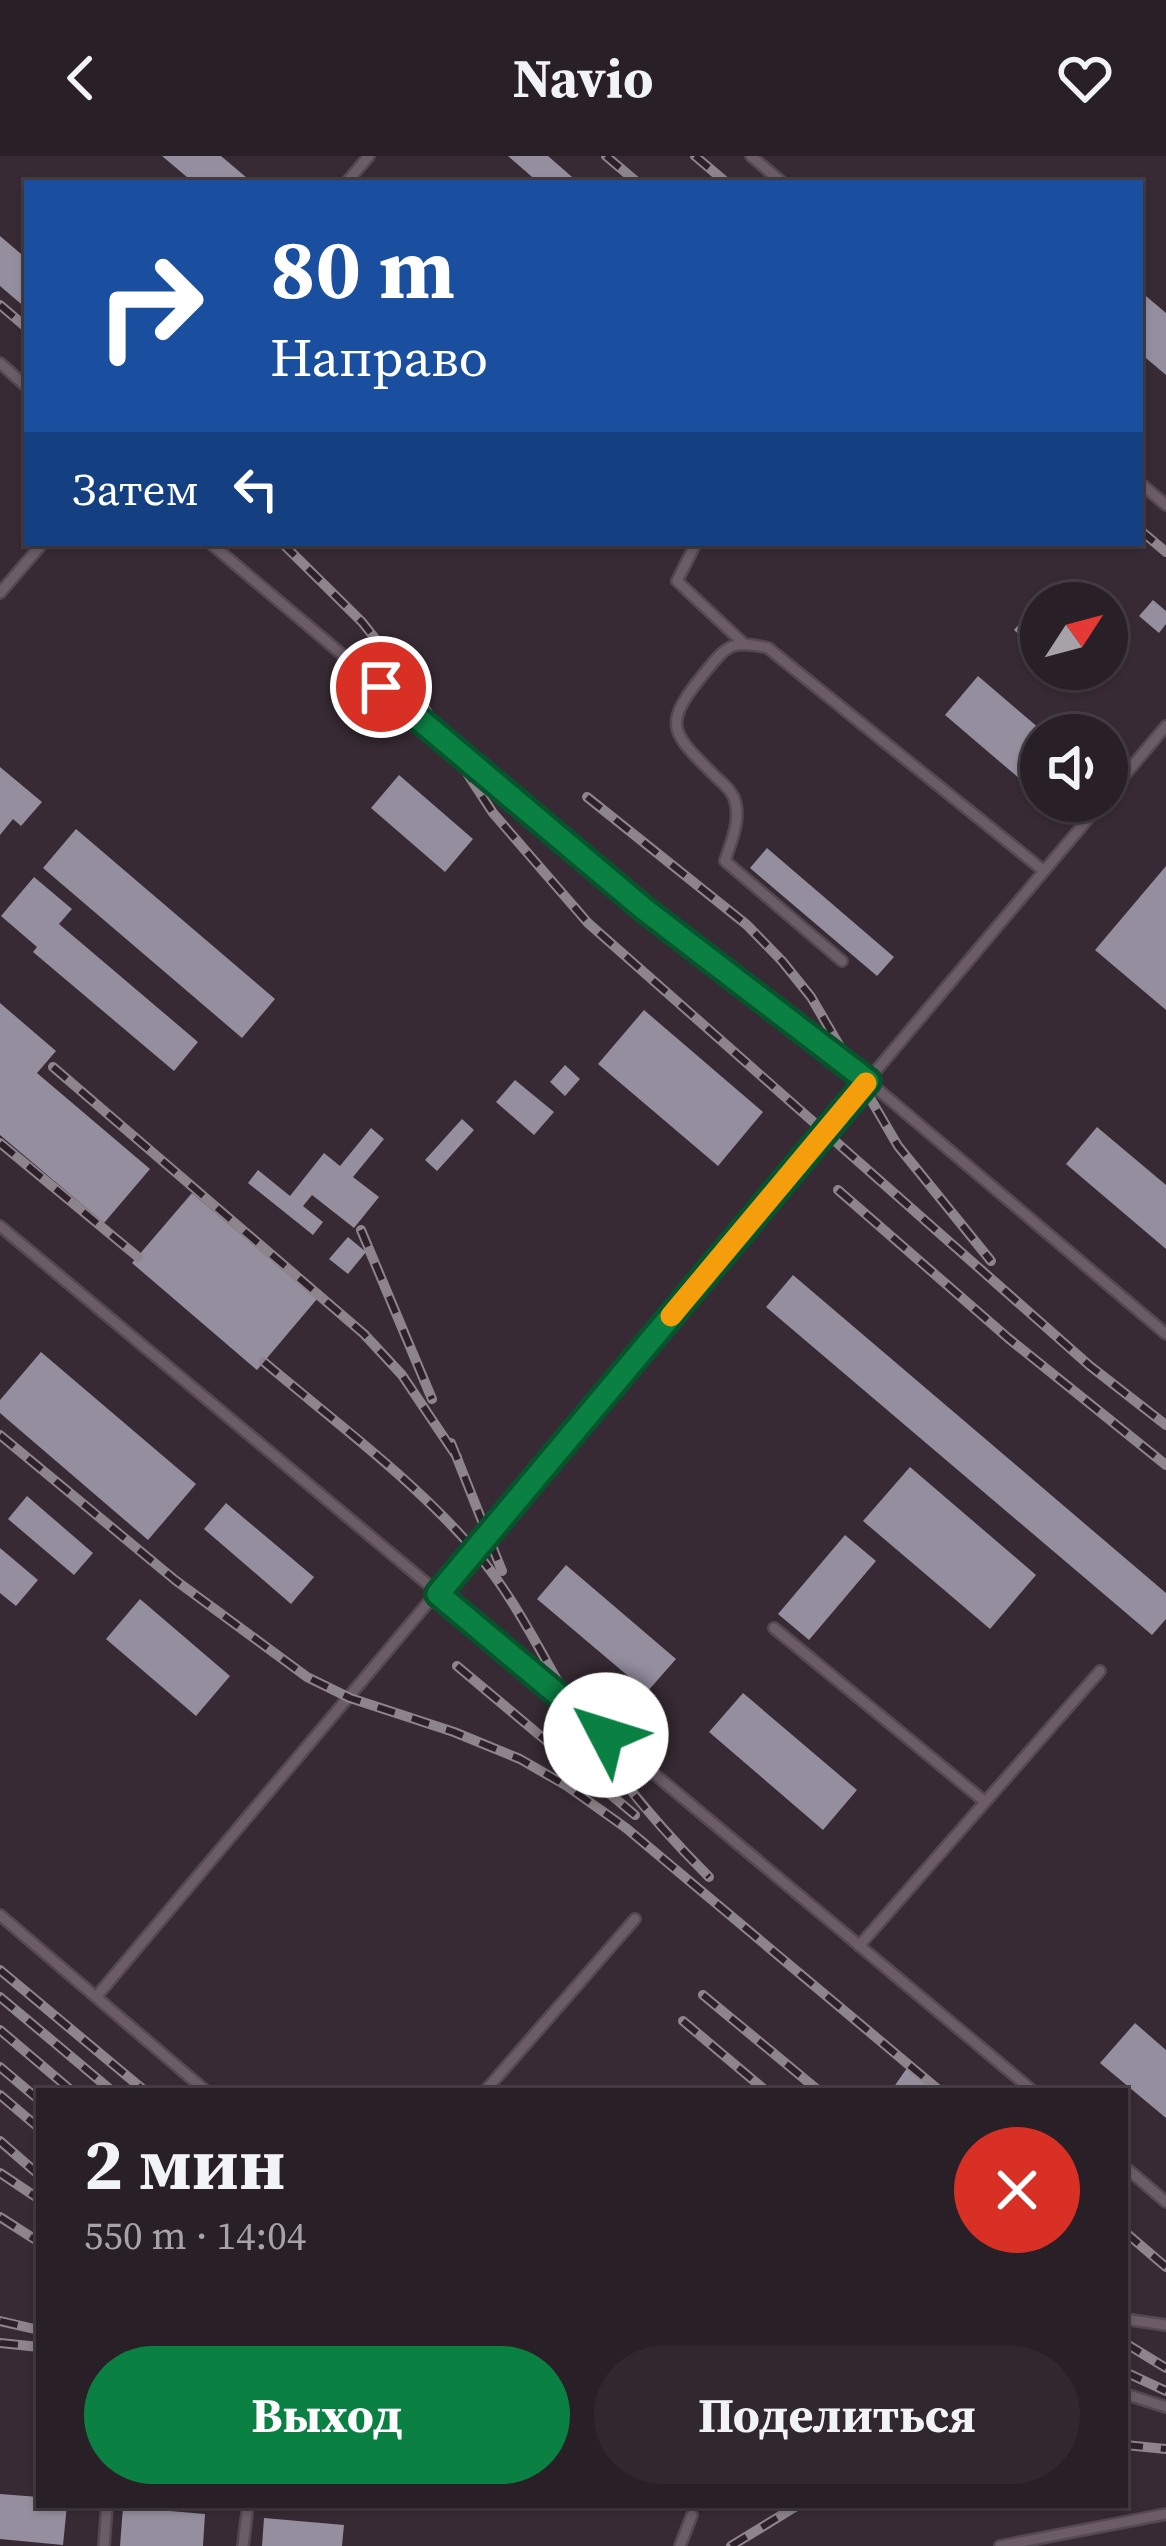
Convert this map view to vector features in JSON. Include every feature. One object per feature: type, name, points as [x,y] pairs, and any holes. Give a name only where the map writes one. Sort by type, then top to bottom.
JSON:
[{"type":"lane","points":[[349,180],[369,156]]},
{"type":"lane","points":[[751,156],[779,180]]},
{"type":"lane","points":[[0,363],[24,384]]},
{"type":"lane","points":[[1143,486],[1166,505]]},
{"type":"lane","points":[[0,593],[40,546]]},
{"type":"lane","points":[[214,546],[644,909],[868,1081],[1166,1334]]},
{"type":"lane","points":[[694,546],[676,581],[742,642],[768,648],[1044,872]]},
{"type":"lane","points":[[742,642],[723,650],[685,697],[675,722],[679,739],[733,794],[738,817],[725,861],[842,961]]},
{"type":"lane","points":[[1128,771],[1166,726]]},
{"type":"lane","points":[[96,1997],[1086,822]]},
{"type":"lane","points":[[0,1226],[1029,2088]]},
{"type":"lane","points":[[775,1628],[984,1801]]},
{"type":"lane","points":[[859,1946],[1100,1671]]},
{"type":"lane","points":[[0,1915],[202,2088]]},
{"type":"lane","points":[[488,2088],[635,1919]]},
{"type":"lane","points":[[1128,2170],[1166,2202]]},
{"type":"lane","points":[[1128,2319],[1166,2325]]},
{"type":"lane","points":[[1128,2395],[1166,2407]]},
{"type":"lane","points":[[104,2546],[107,2508]]},
{"type":"lane","points":[[244,2546],[248,2508]]},
{"type":"lane","points":[[1000,2546],[1166,2514]]},
{"type":"lane","points":[[680,2546],[692,2515]]},
{"type":"building","points":[[162,156],[221,156],[249,180],[190,180]]},
{"type":"building","points":[[508,156],[548,156],[576,180],[536,180]]},
{"type":"building","points":[[0,236],[24,256],[24,306],[0,286]]},
{"type":"building","points":[[1143,294],[1166,313],[1166,375],[1143,356]]},
{"type":"building","points":[[1153,600],[1166,611],[1166,624],[1159,633],[1139,616]]},
{"type":"building","points":[[978,676],[1022,714],[1020,779],[945,715]]},
{"type":"building","points":[[0,767],[42,802],[21,826],[13,819],[0,835]]},
{"type":"building","points":[[399,775],[473,839],[445,872],[371,808]]},
{"type":"building","points":[[76,829],[275,999],[242,1038],[43,868]]},
{"type":"building","points":[[767,848],[894,957],[877,976],[750,868]]},
{"type":"building","points":[[1166,866],[1166,1010],[1095,950]]},
{"type":"building","points":[[34,877],[72,909],[59,924],[198,1042],[174,1071],[33,952],[37,947],[1,916]]},
{"type":"building","points":[[0,1003],[56,1051],[37,1073],[150,1169],[104,1223],[0,1135]]},
{"type":"building","points":[[644,1010],[763,1112],[718,1166],[598,1064]]},
{"type":"building","points":[[565,1065],[580,1079],[565,1096],[550,1082]]},
{"type":"building","points":[[515,1080],[554,1112],[534,1135],[496,1102]]},
{"type":"building","points":[[462,1119],[474,1130],[437,1171],[425,1160]]},
{"type":"building","points":[[1097,1127],[1166,1185],[1166,1249],[1066,1164]]},
{"type":"building","points":[[371,1128],[384,1139],[353,1177],[379,1197],[354,1228],[312,1195],[303,1206],[323,1222],[313,1235],[248,1183],[258,1170],[290,1196],[324,1153],[340,1166]]},
{"type":"building","points":[[192,1193],[317,1299],[257,1370],[132,1263]]},
{"type":"building","points":[[348,1237],[366,1252],[348,1274],[329,1259]]},
{"type":"building","points":[[793,1275],[1166,1593],[1166,1619],[1152,1635],[766,1307]]},
{"type":"building","points":[[41,1352],[196,1484],[148,1540],[0,1413],[0,1400]]},
{"type":"building","points":[[910,1467],[1036,1575],[990,1629],[863,1521]]},
{"type":"building","points":[[27,1496],[93,1553],[74,1575],[8,1519]]},
{"type":"building","points":[[226,1503],[314,1577],[291,1604],[204,1529]]},
{"type":"building","points":[[845,1535],[876,1561],[809,1640],[778,1614]]},
{"type":"building","points":[[0,1548],[38,1580],[16,1606],[0,1593]]},
{"type":"building","points":[[566,1565],[676,1659],[647,1692],[537,1599]]},
{"type":"building","points":[[140,1599],[230,1676],[196,1716],[106,1639]]},
{"type":"building","points":[[743,1693],[857,1790],[823,1830],[709,1732]]},
{"type":"building","points":[[1135,2023],[1166,2050],[1166,2118],[1100,2063]]},
{"type":"building","points":[[907,2068],[930,2088],[893,2088]]},
{"type":"building","points":[[0,2494],[36,2497],[36,2508],[67,2508],[63,2545],[0,2539]]},
{"type":"building","points":[[123,2508],[205,2514],[203,2546],[120,2546]]},
{"type":"building","points":[[264,2518],[344,2525],[342,2546],[262,2546]]},
{"type":"railway","points":[[606,156],[634,180]]},
{"type":"railway","points":[[695,156],[723,180]]},
{"type":"railway","points":[[0,305],[24,325]]},
{"type":"railway","points":[[1143,533],[1166,552]]},
{"type":"railway","points":[[285,546],[362,622],[400,670],[493,813],[588,923],[1090,1366],[1166,1425]]},
{"type":"railway","points":[[587,797],[747,925],[782,961],[811,997],[898,1146],[991,1261]]},
{"type":"railway","points":[[53,1067],[364,1334],[402,1375],[457,1457]]},
{"type":"railway","points":[[0,1143],[138,1257]]},
{"type":"railway","points":[[838,1190],[1008,1338],[1166,1465]]},
{"type":"railway","points":[[361,1230],[432,1399]]},
{"type":"railway","points":[[264,1362],[400,1476],[475,1551],[515,1607],[602,1752],[652,1816],[709,1877]]},
{"type":"railway","points":[[0,1435],[175,1580],[307,1677],[350,1698],[520,1759],[567,1786],[626,1828],[936,2088]]},
{"type":"railway","points":[[451,1443],[502,1571]]},
{"type":"railway","points":[[457,1666],[635,1815]]},
{"type":"railway","points":[[0,1970],[141,2088]]},
{"type":"railway","points":[[703,1995],[815,2088]]},
{"type":"railway","points":[[0,1997],[108,2088]]},
{"type":"railway","points":[[683,2021],[762,2088]]},
{"type":"railway","points":[[0,2030],[68,2088]]},
{"type":"railway","points":[[0,2067],[36,2097]]},
{"type":"railway","points":[[0,2095],[36,2125]]},
{"type":"railway","points":[[0,2141],[36,2172]]},
{"type":"railway","points":[[0,2173],[36,2197]]},
{"type":"railway","points":[[0,2217],[36,2240]]},
{"type":"railway","points":[[1128,2235],[1166,2267]]},
{"type":"railway","points":[[0,2321],[36,2329]]},
{"type":"railway","points":[[0,2343],[36,2347]]},
{"type":"railway","points":[[1128,2345],[1166,2368]]},
{"type":"railway","points":[[1128,2373],[1166,2391]]},
{"type":"railway","points":[[1128,2445],[1166,2449]]},
{"type":"railway","points":[[731,2546],[793,2508]]},
{"type":"slow traffic","points":[[671,1316],[866,1083]]},
{"type":"route","points":[[381,687],[644,909],[868,1081],[438,1594],[606,1735]]}]
